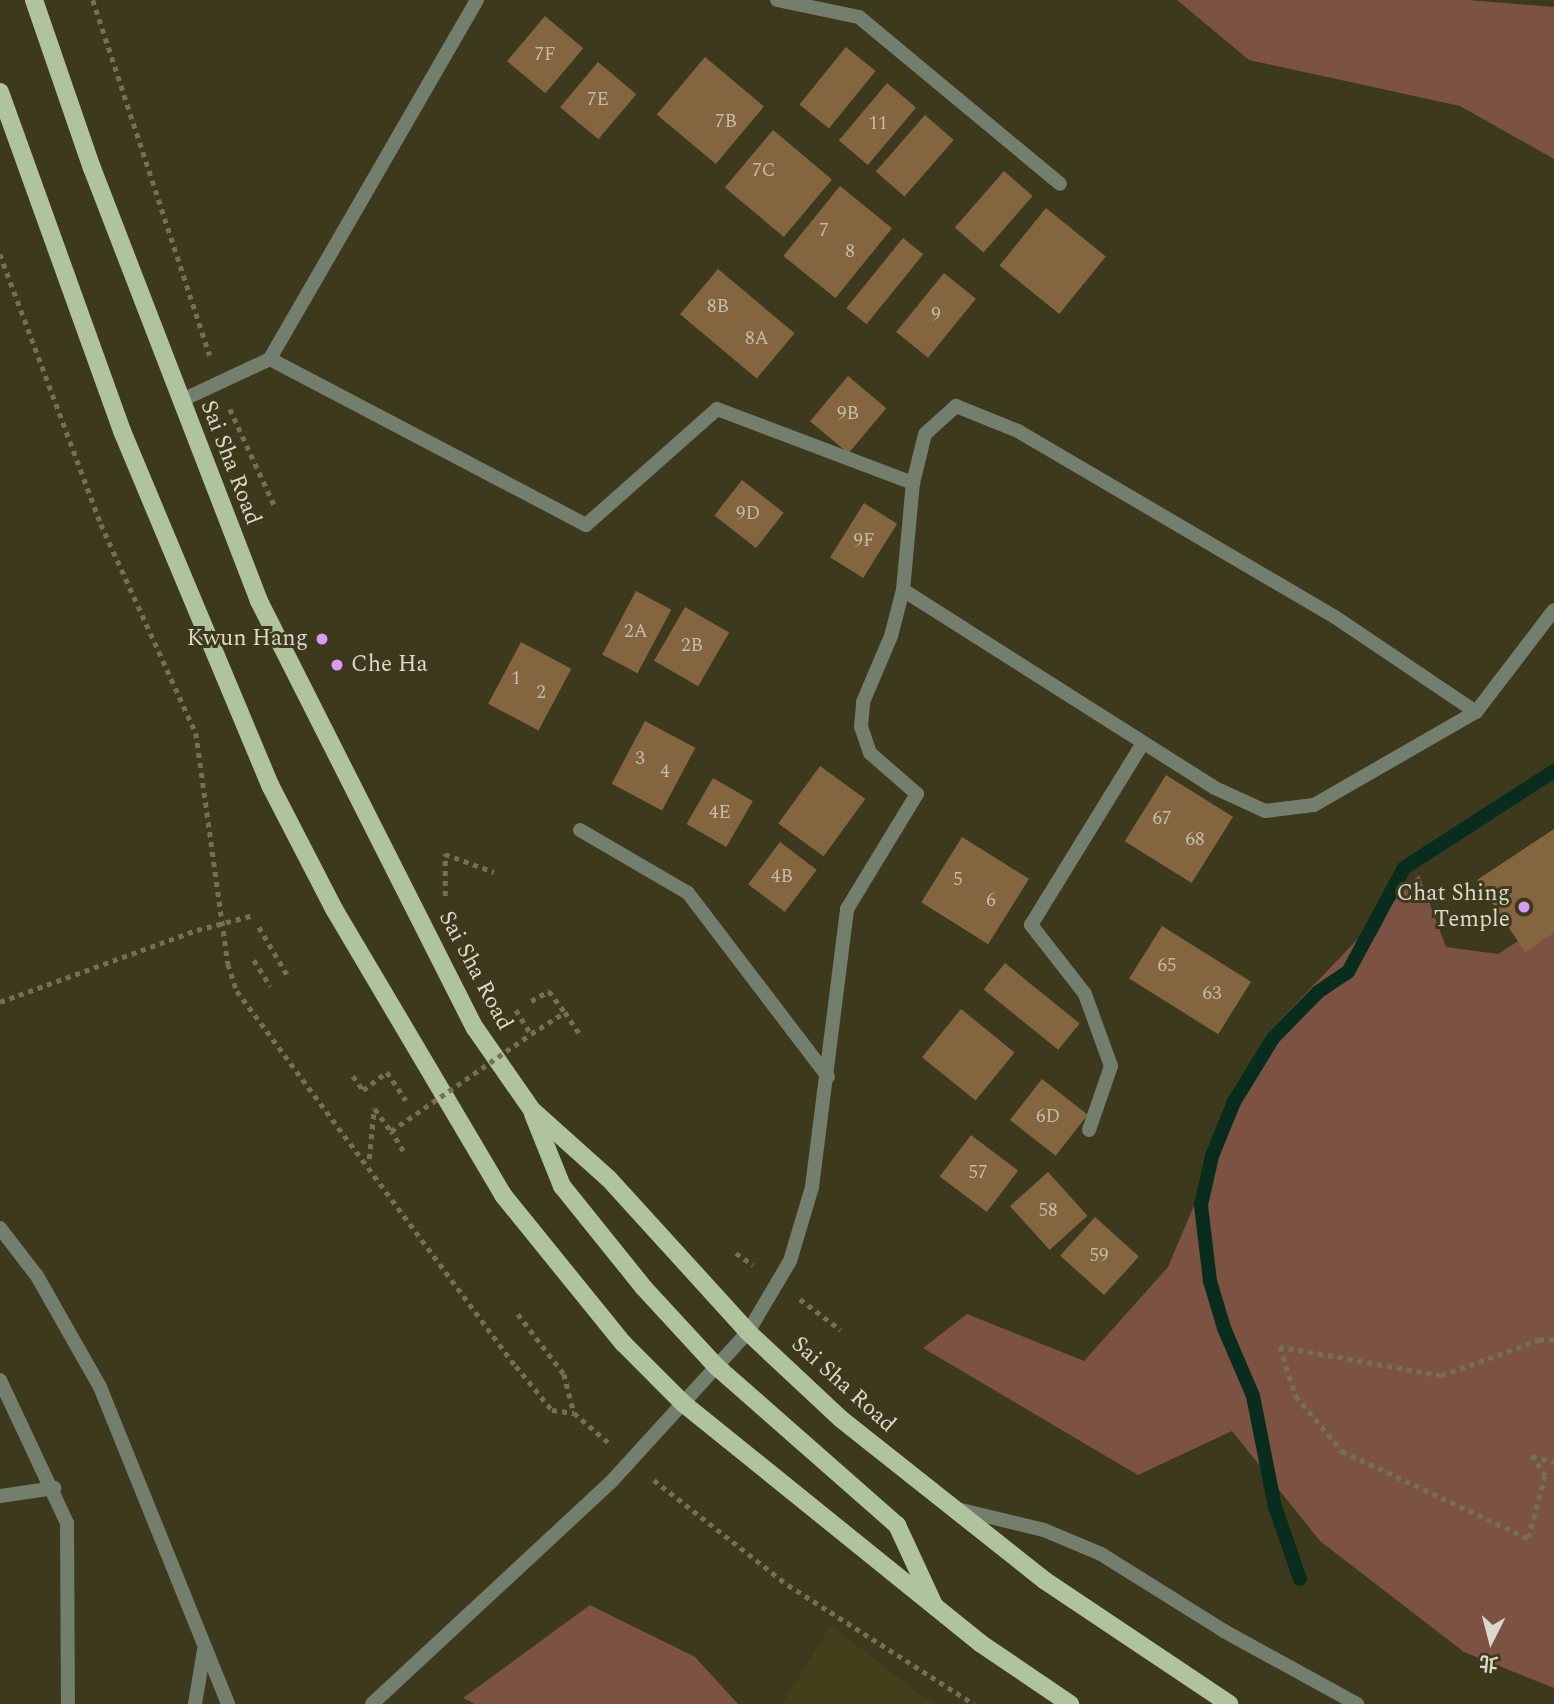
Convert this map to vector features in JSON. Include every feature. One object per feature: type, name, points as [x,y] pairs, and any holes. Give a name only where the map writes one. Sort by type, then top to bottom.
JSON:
[{"type":"main road","name":"Sai Sha Road","points":[[34,0],[180,401],[276,636],[475,1028],[532,1110],[609,1179],[748,1332],[841,1419],[949,1507],[1111,1628],[1229,1704]]},
{"type":"main road","points":[[0,92],[173,560],[305,857],[503,1195],[624,1343],[684,1404],[934,1606],[1070,1704]]},
{"type":"main road","points":[[532,1110],[562,1186],[644,1288],[717,1367],[897,1525],[934,1606]]},
{"type":"street","points":[[180,401],[270,359],[477,0]]},
{"type":"street","points":[[776,0],[859,17],[1060,184]]},
{"type":"street","points":[[270,359],[586,525],[717,409],[913,483]]},
{"type":"street","points":[[372,1704],[611,1482],[684,1404],[748,1332],[799,1241],[812,1187],[828,1077],[847,909],[916,794],[870,753],[861,727],[863,702],[891,636],[903,590],[913,483],[925,434],[956,406],[1018,431],[1335,617],[1476,712]]},
{"type":"street","points":[[903,590],[1215,789],[1265,811],[1314,806],[1476,712],[1554,610]]},
{"type":"street","points":[[1090,1130],[1111,1066],[1086,994],[1031,925],[1143,743]]},
{"type":"street","points":[[580,830],[688,893],[828,1077]]},
{"type":"street","points":[[0,1228],[37,1276],[100,1387],[191,1604],[204,1648],[228,1704]]},
{"type":"street","points":[[0,1380],[54,1488],[67,1523],[68,1704]]},
{"type":"street","points":[[0,1496],[54,1488]]},
{"type":"street","points":[[949,1507],[1044,1530],[1101,1554],[1224,1631],[1357,1704]]},
{"type":"street","points":[[195,1704],[204,1648]]},
{"type":"path","points":[[93,0],[220,383],[276,509]]},
{"type":"path","points":[[0,254],[101,524],[196,733],[222,923],[237,991],[516,1366],[552,1410],[574,1413],[564,1374],[518,1314]]},
{"type":"path","points":[[445,901],[445,854],[494,872]]},
{"type":"path","points":[[0,1002],[222,923],[254,915]]},
{"type":"path","points":[[259,927],[288,976]]},
{"type":"path","points":[[254,960],[270,986]]},
{"type":"path","points":[[531,1001],[549,991],[580,1034]]},
{"type":"path","points":[[516,1010],[531,1034]]},
{"type":"path","points":[[391,1131],[565,1012]]},
{"type":"path","points":[[353,1076],[363,1090],[387,1072],[417,1115]]},
{"type":"path","points":[[369,1159],[374,1108],[403,1151]]},
{"type":"path","points":[[1554,1340],[1540,1340],[1441,1377],[1280,1347],[1296,1396],[1342,1451],[1528,1538],[1545,1476],[1532,1456],[1554,1462]]},
{"type":"path","points":[[695,1512],[788,1584],[974,1704]]},
{"type":"shaded area","points":[[1177,0],[1468,0],[1554,7],[1554,159],[1460,106],[1249,60]]},
{"type":"shaded area","points":[[1419,875],[1446,947],[1498,954],[1554,918],[1554,1688],[1464,1652],[1320,1541],[1232,1431],[1138,1475],[923,1348],[967,1314],[1084,1361],[1168,1267],[1266,1035]]},
{"type":"shaded area","points":[[590,1605],[695,1657],[738,1704],[475,1704],[463,1698]]},
{"type":"shaded area","points":[[831,1625],[922,1696],[937,1704],[782,1704]]},
{"type":"building","points":[[545,16],[583,48],[545,93],[507,61]]},
{"type":"building","points":[[846,47],[876,71],[829,128],[799,105]]},
{"type":"building","points":[[705,57],[764,106],[716,164],[657,114]]},
{"type":"building","points":[[598,62],[636,94],[598,139],[560,107]]},
{"type":"building","points":[[887,83],[916,107],[868,165],[839,140]]},
{"type":"building","points":[[925,115],[954,140],[904,197],[876,172]]},
{"type":"building","points":[[773,130],[832,179],[784,237],[725,187]]},
{"type":"building","points":[[1004,171],[1033,196],[983,253],[955,228]]},
{"type":"building","points":[[840,186],[892,228],[835,298],[783,256]]},
{"type":"building","points":[[1046,208],[1106,256],[1059,314],[999,266]]},
{"type":"building","points":[[903,238],[923,254],[867,324],[846,308]]},
{"type":"building","points":[[718,269],[795,333],[757,378],[680,314]]},
{"type":"building","points":[[944,273],[976,299],[928,358],[896,332]]},
{"type":"building","points":[[848,376],[886,408],[848,453],[810,421]]},
{"type":"building","points":[[742,480],[784,513],[756,548],[714,515]]},
{"type":"building","points":[[864,503],[897,524],[863,578],[830,557]]},
{"type":"building","points":[[636,591],[671,610],[638,673],[602,655]]},
{"type":"building","points":[[685,607],[729,632],[698,686],[654,661]]},
{"type":"building","points":[[521,642],[571,669],[538,731],[488,704]]},
{"type":"building","points":[[645,721],[695,748],[662,810],[612,784]]},
{"type":"building","points":[[820,766],[865,799],[824,856],[778,823]]},
{"type":"building","points":[[1166,775],[1233,817],[1192,883],[1125,841]]},
{"type":"building","points":[[713,778],[753,801],[726,847],[686,824]]},
{"type":"building","name":"Chat Shing Temple","points":[[1554,829],[1554,933],[1525,952],[1477,880]]},
{"type":"building","points":[[962,837],[1029,879],[988,944],[921,902]]},
{"type":"building","points":[[780,842],[817,870],[785,912],[748,884]]},
{"type":"building","points":[[1162,926],[1251,982],[1218,1034],[1129,979]]},
{"type":"building","points":[[1005,963],[1080,1023],[1058,1050],[984,989]]},
{"type":"building","points":[[961,1009],[1015,1052],[976,1101],[922,1057]]},
{"type":"building","points":[[1042,1079],[1088,1115],[1056,1156],[1010,1120]]},
{"type":"building","points":[[971,1135],[1018,1171],[987,1212],[940,1177]]},
{"type":"building","points":[[1048,1172],[1087,1216],[1050,1250],[1010,1206]]},
{"type":"building","points":[[1095,1217],[1139,1256],[1104,1295],[1060,1256]]},
{"type":"waterway","points":[[1300,1579],[1275,1507],[1253,1396],[1224,1328],[1210,1281],[1201,1205],[1212,1156],[1234,1102],[1273,1038],[1318,992],[1348,972],[1404,868],[1554,771]]},
{"type":"place","name":"Kwun Hang","points":[[322,639]]},
{"type":"place","name":"Che Ha","points":[[337,665]]},
{"type":"place","name":"Chat Shing Temple","points":[[1524,907]]}]
